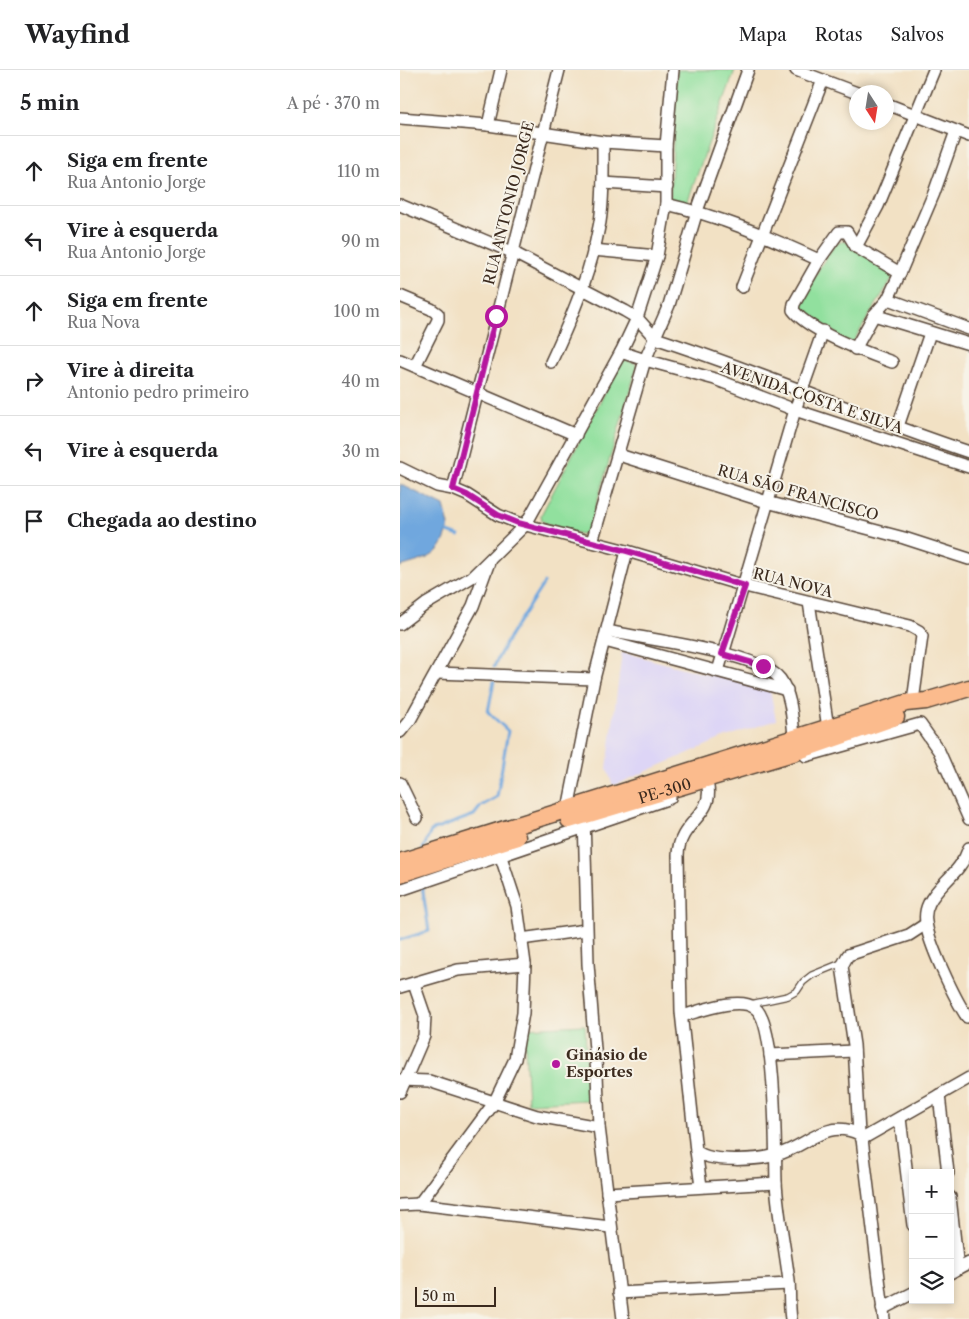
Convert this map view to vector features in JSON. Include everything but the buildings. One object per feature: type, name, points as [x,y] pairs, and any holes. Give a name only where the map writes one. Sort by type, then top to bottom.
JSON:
[{"type":"main road","name":"PE-300","points":[[400,874],[799,749],[833,733],[919,701],[969,688]]},
{"type":"main road","name":"PE-300","points":[[400,862],[577,818]]},
{"type":"street","points":[[488,126],[501,70]]},
{"type":"street","name":"RUA ANTONIO JORGE","points":[[453,489],[559,70]]},
{"type":"street","points":[[400,624],[426,604],[463,584],[526,524],[621,352],[637,318],[657,256],[666,204],[666,146],[673,70]]},
{"type":"street","points":[[400,468],[437,486],[453,489],[467,495],[498,515],[592,542],[619,455],[644,360],[669,305],[697,211],[748,70]]},
{"type":"street","points":[[796,70],[849,90]]},
{"type":"street","points":[[856,247],[878,206],[934,70]]},
{"type":"street","points":[[742,287],[764,235],[823,80]]},
{"type":"street","points":[[894,107],[969,136]]},
{"type":"street","points":[[400,118],[488,126],[603,142],[666,146]]},
{"type":"street","points":[[856,349],[874,315],[888,299],[900,273],[934,193],[956,131]]},
{"type":"street","points":[[551,362],[582,291],[600,222],[604,183],[603,142]]},
{"type":"street","points":[[604,183],[667,187]]},
{"type":"street","points":[[400,204],[514,253],[582,291],[637,318],[655,338]]},
{"type":"street","points":[[666,204],[697,211],[764,235],[819,260]]},
{"type":"street","points":[[892,362],[856,349],[823,331],[793,310],[794,304],[819,260],[834,236],[839,232],[847,232],[856,247],[900,273]]},
{"type":"street","points":[[593,250],[657,256]]},
{"type":"street","points":[[400,296],[432,309],[438,314],[438,320],[415,366]]},
{"type":"street","points":[[888,299],[969,329]]},
{"type":"street","points":[[874,315],[969,344]]},
{"type":"street","points":[[718,671],[745,586],[794,410],[823,331]]},
{"type":"street","points":[[898,429],[930,333]]},
{"type":"street","name":"AVENIDA COSTA E SILVA","points":[[655,338],[724,360],[898,429],[969,452]]},
{"type":"street","name":"AVENIDA COSTA E SILVA","points":[[621,352],[715,379],[794,410],[969,467]]},
{"type":"street","points":[[400,360],[576,435]]},
{"type":"street","points":[[715,379],[724,360]]},
{"type":"street","name":"RUA SÃO FRANCISCO","points":[[619,455],[767,502],[904,538],[969,559]]},
{"type":"street","name":"RUA NOVA","points":[[592,542],[745,586],[910,626],[922,636],[919,701]]},
{"type":"street","points":[[622,1319],[599,1127],[598,1074],[577,818],[594,678],[627,551]]},
{"type":"street","points":[[401,731],[410,720],[473,606],[490,560]]},
{"type":"street","points":[[809,602],[833,733]]},
{"type":"street","points":[[606,636],[722,654],[763,666],[778,677],[787,690],[799,749]]},
{"type":"street","points":[[606,636],[718,671],[787,690]]},
{"type":"street","points":[[437,673],[594,678]]},
{"type":"street","points":[[400,890],[501,857],[577,818],[661,801],[708,787],[799,749],[920,724],[939,751],[969,818]]},
{"type":"street","points":[[400,783],[417,818]]},
{"type":"street","points":[[700,1186],[682,1016],[678,841],[706,806],[710,795],[708,787]]},
{"type":"street","points":[[966,1017],[944,972],[926,924],[926,912],[929,902],[954,875],[969,848]]},
{"type":"street","points":[[418,1204],[494,1103],[515,1058],[523,1013],[525,964],[517,906],[501,857]]},
{"type":"street","points":[[909,1296],[883,1314],[861,1137],[854,1051],[842,966],[848,954],[909,935],[926,924]]},
{"type":"street","points":[[521,939],[586,930]]},
{"type":"street","points":[[400,987],[458,970],[525,964]]},
{"type":"street","points":[[400,1092],[403,1080],[424,1036],[424,1016],[414,984]]},
{"type":"street","points":[[682,1016],[719,1006],[744,1002],[762,1014],[770,1056],[776,1183],[789,1284],[790,1319]]},
{"type":"street","points":[[770,1056],[854,1051]]},
{"type":"street","points":[[696,1152],[708,1158],[724,1160],[776,1155],[824,1132],[839,1128],[861,1137],[900,1118],[969,1078]]},
{"type":"street","points":[[403,1080],[429,1081],[494,1103],[564,1122],[599,1127]]},
{"type":"street","points":[[939,1095],[948,1169]]},
{"type":"street","points":[[900,1118],[912,1214]]},
{"type":"street","points":[[607,1193],[776,1183]]},
{"type":"street","points":[[400,1206],[418,1204],[610,1227]]},
{"type":"street","points":[[951,1214],[953,1259]]},
{"type":"street","points":[[954,1271],[969,1263]]},
{"type":"street","points":[[619,1293],[789,1284]]},
{"type":"lane","points":[[750,1005],[788,996],[797,991],[802,982],[812,974],[844,962]]},
{"type":"shaded area","points":[[622,652],[709,675],[713,673],[770,691],[776,720],[723,738],[613,786],[607,769]]},
{"type":"green space","points":[[677,70],[735,70],[687,203],[670,198]]},
{"type":"green space","points":[[845,241],[892,274],[893,277],[853,342],[846,342],[799,304],[799,300],[835,244]]},
{"type":"green space","points":[[622,360],[635,363],[637,367],[589,529],[586,533],[580,534],[546,524],[542,520],[541,515]]},
{"type":"green space","name":"Ginásio de Esportes","points":[[585,1025],[588,1100],[528,1103],[524,1028]]},
{"type":"water","points":[[400,484],[444,506],[449,525],[446,536],[438,550],[426,558],[400,567]]},
{"type":"waterway","points":[[448,532],[459,536]]},
{"type":"waterway","points":[[494,667],[511,635],[544,583]]},
{"type":"waterway","points":[[423,849],[431,831],[474,815],[481,806],[497,797],[508,731],[488,712],[494,681]]},
{"type":"waterway","points":[[400,940],[429,931],[422,885]]},
{"type":"place","name":"Ginásio de Esportes","points":[[556,1064]]},
{"type":"route","points":[[496,316],[453,489],[467,495],[498,515],[518,523],[562,536],[627,551],[745,586],[722,654],[763,666]]}]
